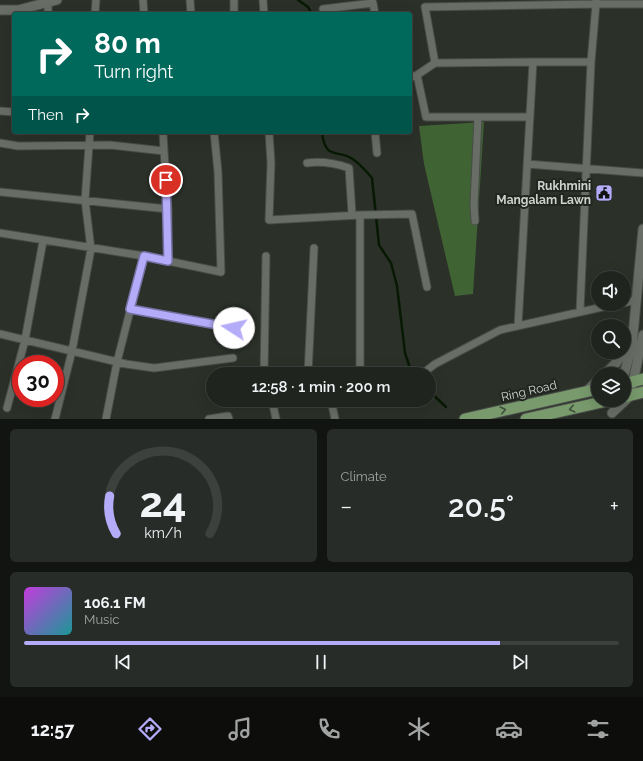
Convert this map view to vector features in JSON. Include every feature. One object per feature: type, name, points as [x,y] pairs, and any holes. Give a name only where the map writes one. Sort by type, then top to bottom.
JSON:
[{"type":"highway","points":[[631,380],[643,379]]},
{"type":"highway","name":"Ring Road","points":[[466,419],[591,391]]},
{"type":"highway","points":[[631,396],[643,392]]},
{"type":"highway","points":[[526,419],[591,404]]},
{"type":"street","points":[[95,12],[96,0]]},
{"type":"street","points":[[143,0],[144,12]]},
{"type":"street","points":[[190,0],[191,12]]},
{"type":"street","points":[[234,0],[234,12]]},
{"type":"street","points":[[263,0],[264,12]]},
{"type":"street","points":[[0,10],[18,10],[51,1],[48,12]]},
{"type":"street","points":[[323,9],[373,2],[375,12]]},
{"type":"street","points":[[580,311],[591,62],[596,2]]},
{"type":"street","points":[[434,63],[424,4],[596,2],[643,4]]},
{"type":"street","points":[[518,326],[533,62]]},
{"type":"street","points":[[530,117],[426,117],[414,76],[434,63],[591,62]]},
{"type":"street","points":[[0,111],[12,112]]},
{"type":"street","points":[[475,221],[474,204],[478,117]]},
{"type":"street","points":[[55,419],[72,351],[91,249],[85,200],[90,134]]},
{"type":"street","points":[[163,134],[168,209],[168,261]]},
{"type":"street","points":[[0,234],[144,256],[221,272],[218,172],[214,134]]},
{"type":"street","points":[[269,134],[271,164],[269,220],[356,215],[412,214],[427,287]]},
{"type":"street","points":[[375,134],[377,153]]},
{"type":"street","points":[[0,143],[18,146],[90,145],[164,150]]},
{"type":"street","points":[[307,163],[320,161],[336,163],[349,168],[356,215],[360,367]]},
{"type":"street","points":[[527,164],[643,173]]},
{"type":"street","points":[[0,192],[168,209]]},
{"type":"street","points":[[631,368],[640,340],[636,300],[643,229]]},
{"type":"street","points":[[7,408],[25,340],[43,241]]},
{"type":"street","points":[[308,367],[314,248]]},
{"type":"street","points":[[106,419],[117,362],[144,256]]},
{"type":"street","points":[[264,367],[266,256]]},
{"type":"street","points":[[631,301],[636,300]]},
{"type":"street","points":[[130,309],[234,328]]},
{"type":"street","points":[[431,367],[500,330],[591,309]]},
{"type":"street","points":[[0,334],[117,362],[154,368],[233,358]]},
{"type":"street","points":[[631,347],[640,340]]},
{"type":"street","points":[[612,367],[619,359]]},
{"type":"street","points":[[586,392],[591,387]]},
{"type":"street","points":[[273,407],[276,419]]},
{"type":"street","points":[[332,407],[335,419]]},
{"type":"street","points":[[611,416],[619,407]]},
{"type":"street","points":[[209,419],[228,416],[229,419]]},
{"type":"green space","points":[[484,122],[473,294],[455,296],[424,164],[419,126]]},
{"type":"waterway","points":[[298,0],[308,7],[311,12]]},
{"type":"waterway","points":[[322,134],[326,147],[329,151],[354,160],[372,178],[379,245],[391,263],[397,286],[405,353],[410,367]]},
{"type":"waterway","points":[[436,398],[446,407]]},
{"type":"place","name":"Rukhmini Mangalam Lawn","points":[[604,193]]},
{"type":"route","points":[[166,180],[168,209],[168,261],[144,256],[130,309],[234,328]]}]
